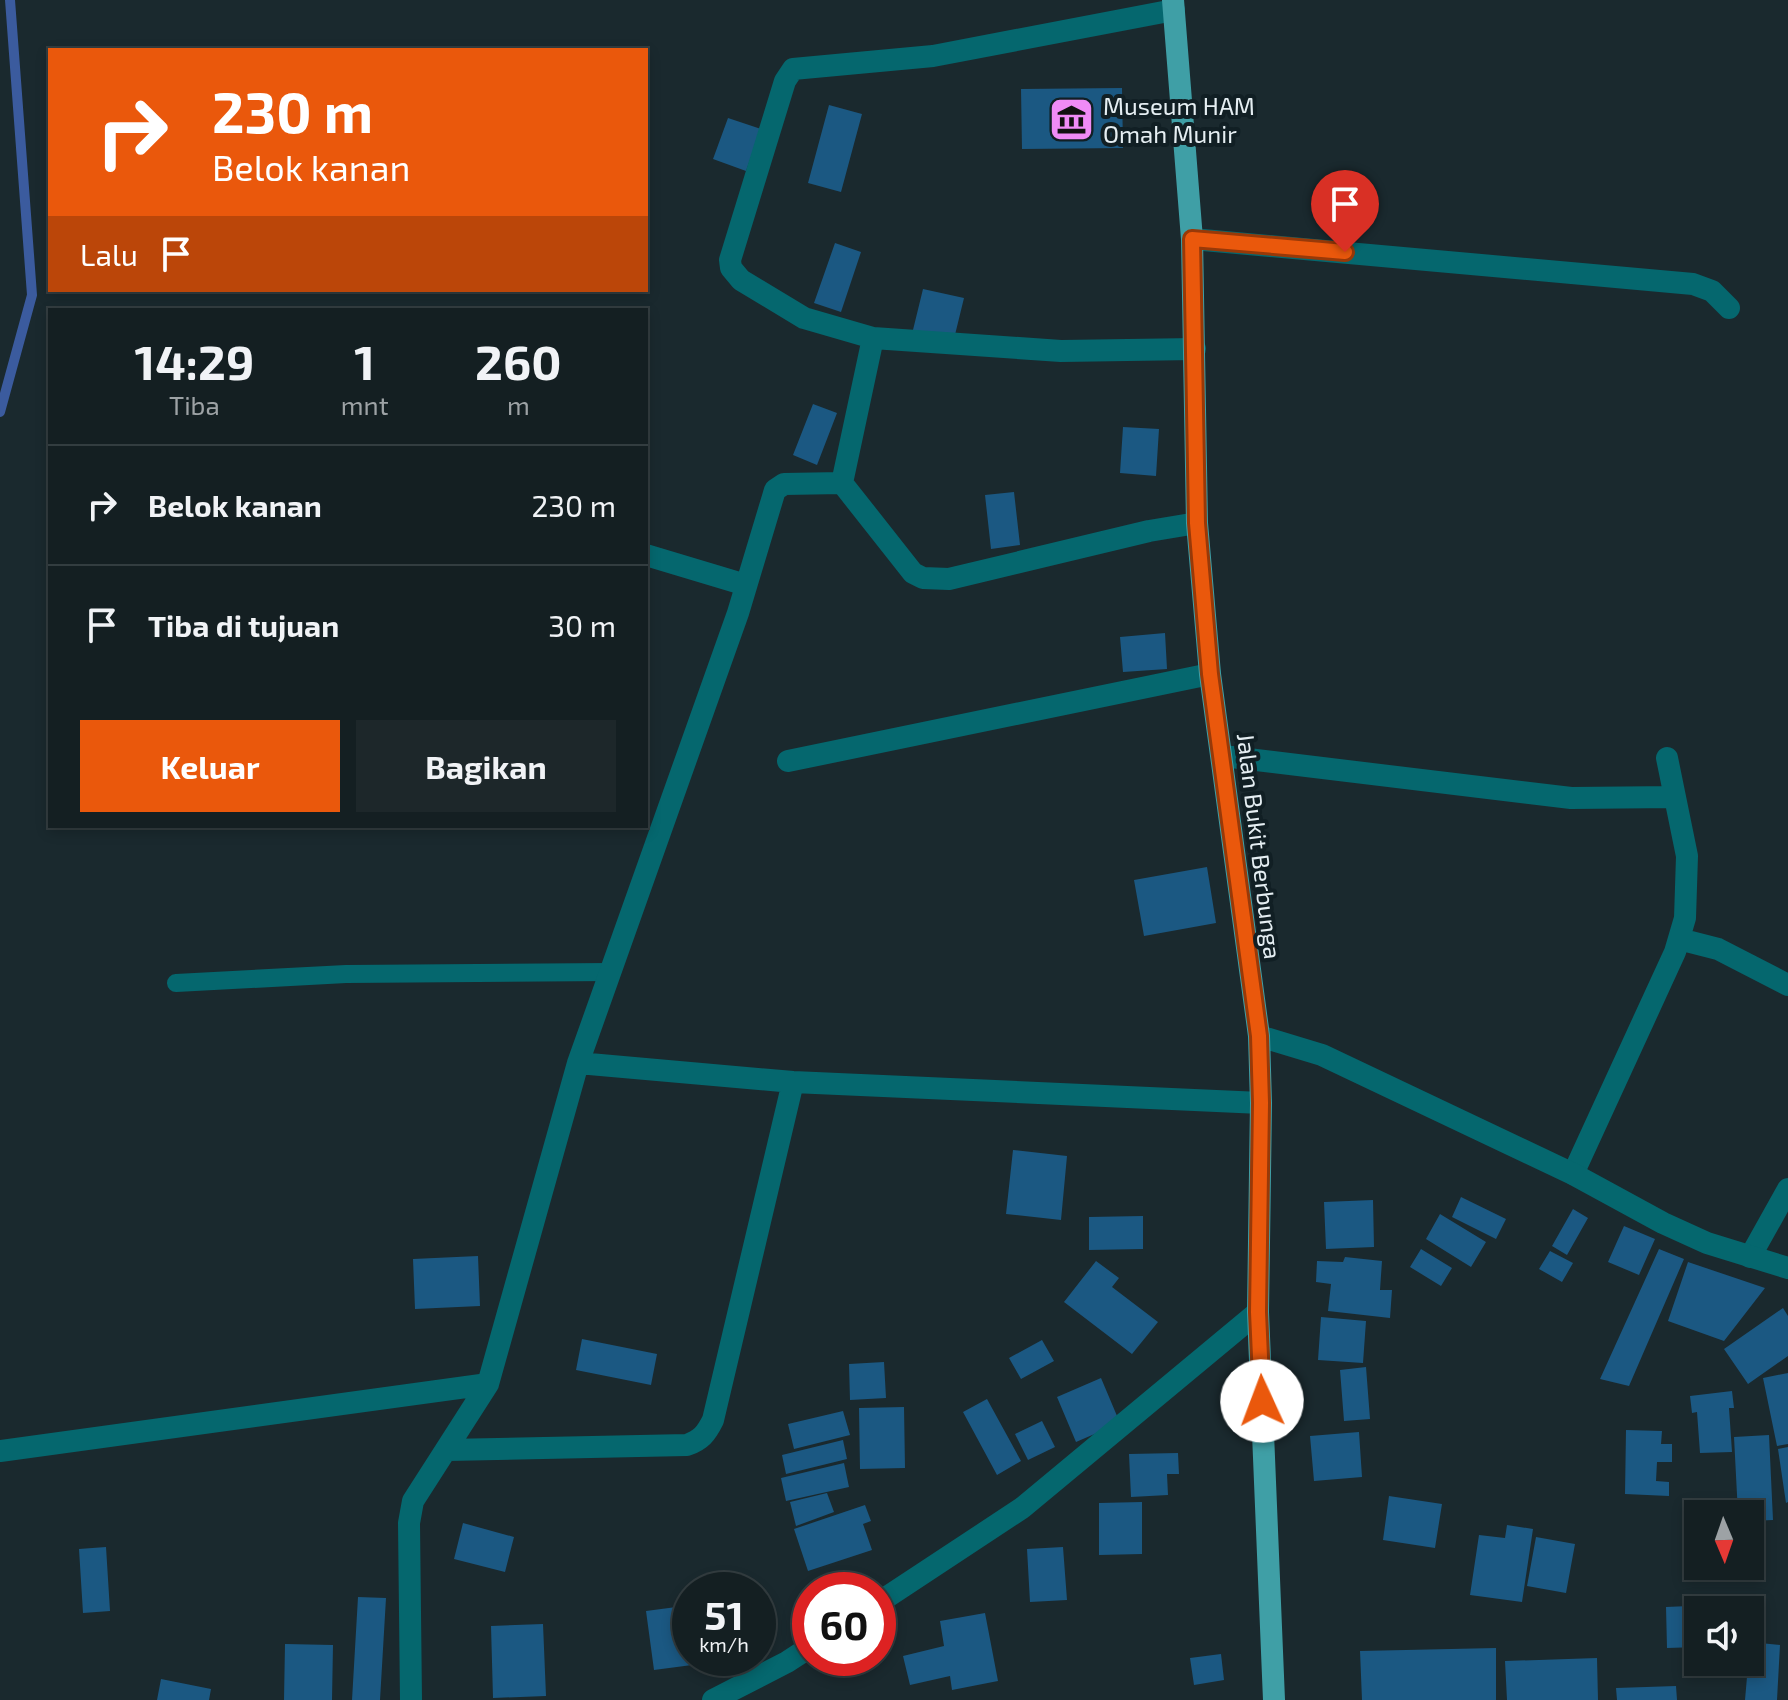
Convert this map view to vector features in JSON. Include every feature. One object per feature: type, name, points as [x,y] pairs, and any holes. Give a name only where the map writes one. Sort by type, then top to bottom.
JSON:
[{"type":"main road","name":"Jalan Bukit Berbunga","points":[[1174,5],[1192,239],[1197,523],[1210,674],[1259,1036],[1258,1312],[1274,1700]]},
{"type":"street","points":[[1174,5],[933,56],[798,67],[789,72],[736,235],[731,268],[741,280],[804,318],[873,338],[1061,351],[1195,349]]},
{"type":"street","points":[[1192,239],[1693,284],[1712,291],[1729,308]]},
{"type":"street","points":[[842,483],[873,338]]},
{"type":"street","points":[[842,483],[913,573],[923,578],[949,579],[1149,531],[1197,523]]},
{"type":"street","points":[[411,1700],[410,1512],[413,1501],[488,1384],[578,1063],[746,585],[775,490],[784,484],[842,483]]},
{"type":"street","points":[[648,556],[746,585]]},
{"type":"street","points":[[788,761],[1210,674]]},
{"type":"street","points":[[1223,756],[1571,798],[1675,797]]},
{"type":"street","points":[[1573,1174],[1675,952],[1685,918],[1687,856],[1667,758]]},
{"type":"street","points":[[1679,939],[1718,949],[1788,985]]},
{"type":"street","points":[[1259,1036],[1322,1055],[1573,1174],[1707,1243],[1788,1268]]},
{"type":"street","points":[[578,1063],[793,1082],[1261,1103]]},
{"type":"street","points":[[447,1450],[687,1445],[706,1434],[713,1420],[793,1082]]},
{"type":"street","points":[[1750,1257],[1788,1189]]},
{"type":"street","points":[[896,1591],[1022,1508],[1258,1312]]},
{"type":"street","points":[[0,1451],[488,1384]]},
{"type":"street","points":[[713,1700],[792,1659]]},
{"type":"lane","points":[[176,983],[346,974],[611,972]]},
{"type":"building","name":"Museum HAM Omah Munir","points":[[1122,88],[1123,148],[1022,149],[1021,89]]},
{"type":"building","points":[[829,105],[862,114],[841,192],[808,183]]},
{"type":"building","points":[[728,118],[761,129],[746,171],[713,159]]},
{"type":"building","points":[[835,243],[861,252],[841,312],[814,303]]},
{"type":"building","points":[[923,289],[964,298],[953,343],[912,334]]},
{"type":"building","points":[[813,404],[837,413],[817,465],[793,455]]},
{"type":"building","points":[[1123,427],[1159,429],[1156,476],[1120,473]]},
{"type":"building","points":[[1014,492],[1020,545],[991,549],[985,495]]},
{"type":"building","points":[[1165,633],[1167,669],[1123,672],[1120,637]]},
{"type":"building","points":[[1207,867],[1216,923],[1144,936],[1134,880]]},
{"type":"building","points":[[1013,1150],[1067,1156],[1061,1220],[1006,1214]]},
{"type":"building","points":[[1461,1197],[1506,1219],[1496,1239],[1452,1217]]},
{"type":"building","points":[[1373,1200],[1374,1247],[1326,1249],[1324,1202]]},
{"type":"building","points":[[1573,1209],[1588,1218],[1567,1255],[1552,1246]]},
{"type":"building","points":[[1440,1214],[1486,1242],[1471,1267],[1426,1239]]},
{"type":"building","points":[[1143,1216],[1143,1249],[1089,1250],[1089,1217]]},
{"type":"building","points":[[1624,1226],[1655,1239],[1639,1275],[1608,1262]]},
{"type":"building","points":[[1421,1249],[1452,1268],[1441,1286],[1410,1267]]},
{"type":"building","points":[[1659,1249],[1684,1259],[1629,1386],[1600,1379]]},
{"type":"building","points":[[1550,1251],[1573,1263],[1562,1282],[1539,1269]]},
{"type":"building","points":[[478,1256],[480,1306],[415,1309],[413,1259]]},
{"type":"building","points":[[1345,1257],[1382,1261],[1380,1290],[1392,1290],[1390,1318],[1328,1311],[1331,1284],[1316,1282],[1317,1261],[1343,1262]]},
{"type":"building","points":[[1096,1261],[1119,1278],[1112,1287],[1158,1322],[1132,1354],[1064,1302]]},
{"type":"building","points":[[1688,1262],[1765,1288],[1724,1341],[1668,1321]]},
{"type":"building","points":[[1783,1308],[1788,1316],[1788,1356],[1748,1384],[1724,1349]]},
{"type":"building","points":[[1321,1317],[1366,1321],[1363,1363],[1318,1360]]},
{"type":"building","points":[[582,1339],[657,1354],[651,1385],[576,1370]]},
{"type":"building","points":[[1042,1340],[1054,1361],[1021,1379],[1009,1358]]},
{"type":"building","points":[[884,1362],[886,1398],[850,1400],[849,1364]]},
{"type":"building","points":[[1366,1367],[1370,1419],[1344,1421],[1340,1370]]},
{"type":"building","points":[[1788,1373],[1788,1444],[1777,1446],[1763,1378]]},
{"type":"building","points":[[1101,1378],[1120,1423],[1076,1442],[1057,1397]]},
{"type":"building","points":[[1732,1391],[1734,1408],[1729,1408],[1732,1452],[1700,1453],[1697,1412],[1692,1413],[1690,1396]]},
{"type":"building","points":[[987,1399],[1021,1461],[997,1475],[963,1412]]},
{"type":"building","points":[[904,1407],[905,1468],[860,1469],[859,1408]]},
{"type":"building","points":[[843,1411],[850,1435],[794,1449],[788,1424]]},
{"type":"building","points":[[1042,1421],[1055,1447],[1028,1460],[1015,1434]]},
{"type":"building","points":[[1626,1430],[1662,1431],[1661,1444],[1672,1444],[1672,1462],[1657,1462],[1656,1481],[1669,1482],[1669,1496],[1625,1494]]},
{"type":"building","points":[[1359,1432],[1362,1477],[1314,1481],[1310,1436]]},
{"type":"building","points":[[1769,1435],[1773,1520],[1764,1520],[1764,1500],[1737,1500],[1734,1437]]},
{"type":"building","points":[[843,1440],[847,1459],[786,1474],[782,1455]]},
{"type":"building","points":[[1788,1447],[1788,1502],[1786,1503],[1778,1449]]},
{"type":"building","points":[[1178,1453],[1179,1474],[1167,1474],[1168,1495],[1131,1497],[1129,1454]]},
{"type":"building","points":[[844,1463],[849,1487],[786,1501],[781,1478]]},
{"type":"building","points":[[827,1493],[834,1512],[796,1526],[790,1502]]},
{"type":"building","points":[[1389,1496],[1442,1504],[1435,1548],[1383,1540]]},
{"type":"building","points":[[1142,1502],[1142,1554],[1099,1555],[1099,1503]]},
{"type":"building","points":[[865,1505],[871,1521],[863,1524],[872,1550],[808,1571],[794,1529]]},
{"type":"building","points":[[463,1523],[514,1537],[505,1572],[454,1559]]},
{"type":"building","points":[[1507,1525],[1533,1529],[1522,1602],[1470,1595],[1479,1535],[1505,1538]]},
{"type":"building","points":[[1536,1537],[1575,1544],[1566,1593],[1527,1586]]},
{"type":"building","points":[[106,1547],[110,1611],[83,1613],[79,1549]]},
{"type":"building","points":[[1063,1547],[1067,1600],[1030,1602],[1027,1549]]},
{"type":"building","points":[[358,1597],[386,1598],[380,1700],[352,1700]]},
{"type":"building","points":[[1684,1606],[1684,1647],[1667,1648],[1666,1607]]},
{"type":"building","points":[[672,1608],[672,1668],[654,1670],[646,1611]]},
{"type":"building","points":[[985,1613],[998,1681],[952,1690],[950,1676],[910,1685],[903,1656],[944,1646],[940,1621]]},
{"type":"building","points":[[543,1624],[546,1696],[493,1698],[491,1626]]},
{"type":"building","points":[[1764,1643],[1780,1645],[1777,1700],[1745,1700],[1747,1676],[1764,1676]]},
{"type":"building","points":[[285,1644],[333,1645],[332,1700],[284,1700]]},
{"type":"building","points":[[1496,1648],[1496,1700],[1362,1700],[1360,1651]]},
{"type":"building","points":[[1221,1654],[1224,1680],[1194,1685],[1190,1658]]},
{"type":"building","points":[[1597,1658],[1598,1700],[1507,1700],[1505,1661]]},
{"type":"building","points":[[161,1679],[211,1689],[209,1700],[157,1700]]},
{"type":"building","points":[[1676,1686],[1677,1700],[1617,1700],[1616,1688]]},
{"type":"waterway","points":[[0,412],[32,295],[10,0]]},
{"type":"place","name":"Museum HAM Omah Munir","points":[[1072,119]]},
{"type":"route","points":[[1262,1401],[1258,1312],[1259,1036],[1210,674],[1197,523],[1192,239],[1345,252]]}]
